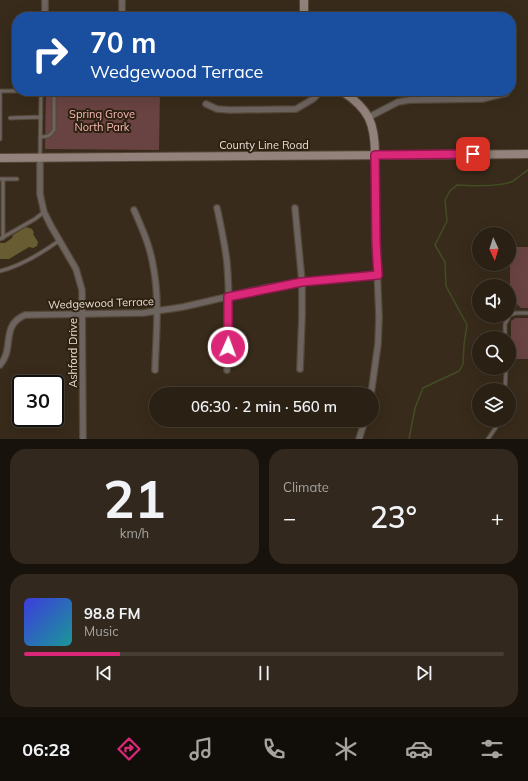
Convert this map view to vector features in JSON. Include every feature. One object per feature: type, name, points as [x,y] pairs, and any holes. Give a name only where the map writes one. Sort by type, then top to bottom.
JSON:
[{"type":"main road","points":[[304,0],[304,12]]},
{"type":"main road","points":[[349,96],[358,103],[369,117],[374,135],[375,155]]},
{"type":"main road","name":"County Line Road","points":[[0,158],[528,154]]},
{"type":"street","points":[[45,0],[45,12]]},
{"type":"street","points":[[122,0],[122,12]]},
{"type":"street","points":[[206,104],[217,109],[230,110],[296,109],[316,96]]},
{"type":"street","points":[[369,117],[398,102],[410,100],[482,100],[496,96]]},
{"type":"street","points":[[372,387],[379,317],[375,155]]},
{"type":"street","name":"Ashford Drive","points":[[40,157],[40,194],[44,212],[76,269],[82,290],[83,439]]},
{"type":"street","points":[[217,208],[227,263],[229,322],[227,370]]},
{"type":"street","points":[[295,208],[302,282],[300,369]]},
{"type":"street","points":[[134,210],[147,240],[153,265],[157,311],[155,370]]},
{"type":"street","name":"Wedgewood Terrace","points":[[0,365],[6,355],[9,330],[20,317],[28,315],[126,314],[157,311],[199,304],[302,282],[378,275]]},
{"type":"street","points":[[359,439],[363,427]]},
{"type":"lane","points":[[0,139],[0,92],[12,91]]},
{"type":"lane","points":[[40,96],[40,157]]},
{"type":"lane","points":[[40,137],[51,135],[54,130],[53,96]]},
{"type":"lane","points":[[10,118],[41,117]]},
{"type":"lane","points":[[17,179],[1,179],[1,239],[35,220],[44,212]]},
{"type":"lane","points":[[0,270],[12,268],[46,250],[60,240]]},
{"type":"lane","points":[[505,331],[505,324],[510,316],[516,313],[528,313]]},
{"type":"lane","points":[[488,439],[496,427]]},
{"type":"green space","name":"Spring Grove North Park","points":[[46,96],[160,96],[159,150],[45,149]]},
{"type":"green space","points":[[516,247],[528,247],[528,308],[521,308],[516,303],[516,279],[510,279],[510,271],[516,271]]},
{"type":"green space","points":[[516,318],[528,318],[528,359],[516,359],[516,331],[511,331],[511,323],[516,323]]},
{"type":"building","points":[[95,121],[100,125],[91,133],[87,129]]},
{"type":"building","points":[[26,227],[32,229],[38,242],[37,246],[33,248],[29,247],[9,259],[0,259],[0,243],[5,243],[12,238],[13,235]]},
{"type":"waterway","points":[[409,439],[415,408],[423,388],[459,371],[463,364],[467,325],[446,286],[445,262],[435,245],[447,221],[445,200],[450,191],[457,185],[485,186],[508,183],[528,170]]},
{"type":"route","points":[[228,347],[228,297],[265,288],[302,282],[332,278],[378,275],[375,155],[473,154]]}]
